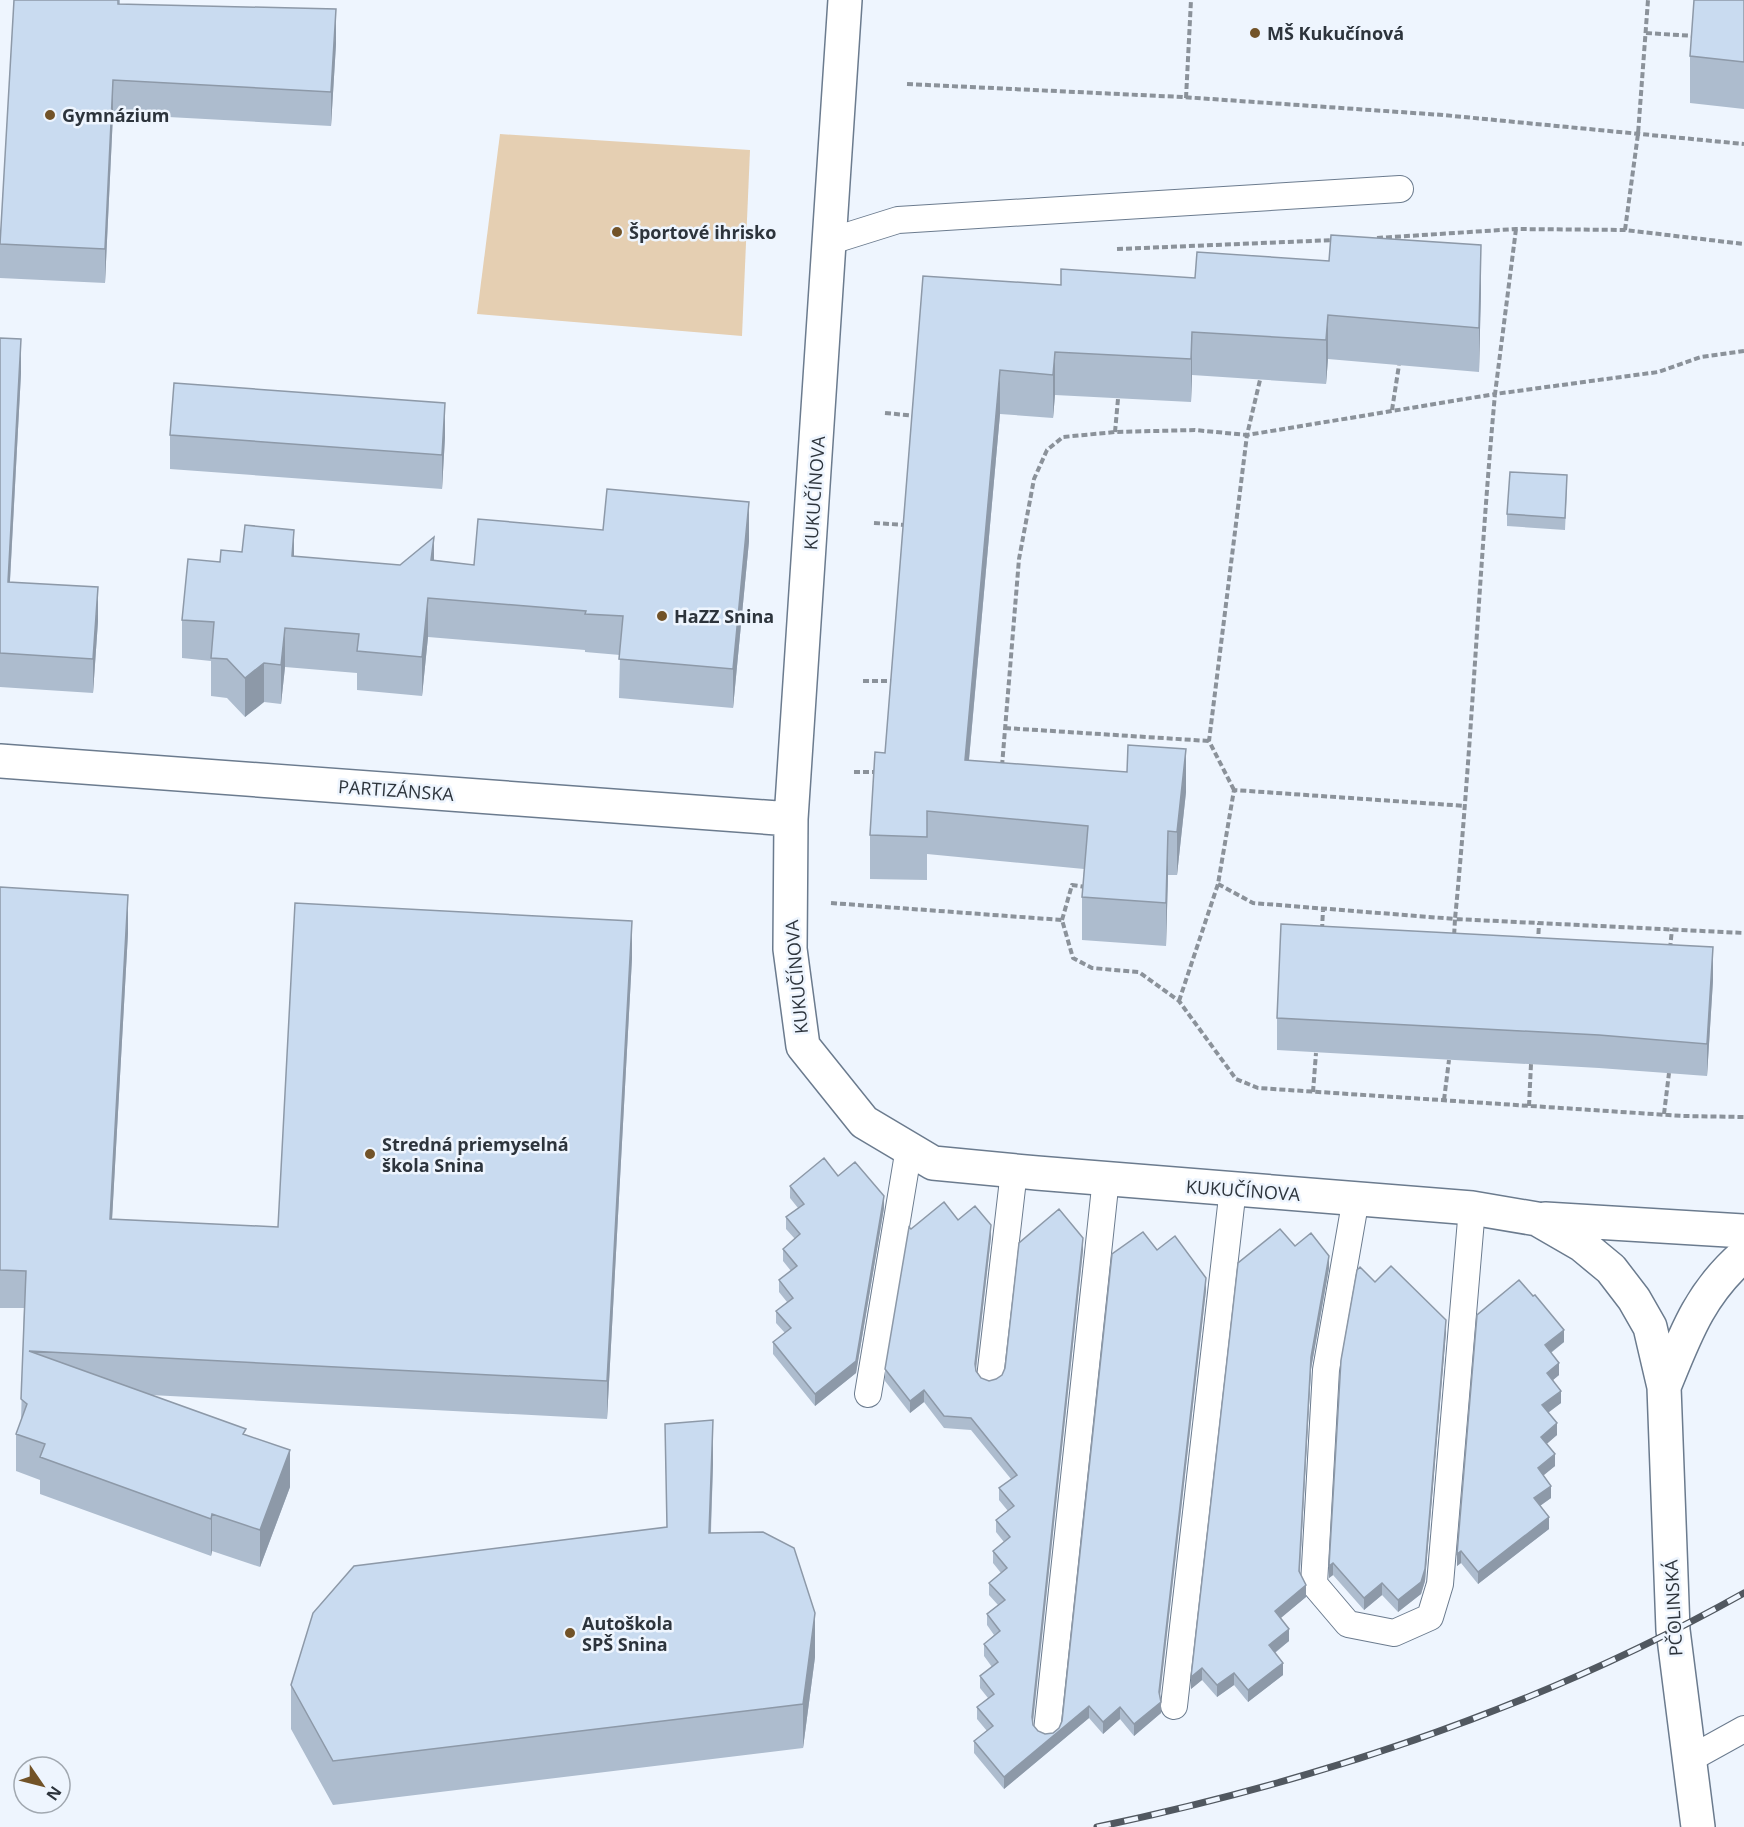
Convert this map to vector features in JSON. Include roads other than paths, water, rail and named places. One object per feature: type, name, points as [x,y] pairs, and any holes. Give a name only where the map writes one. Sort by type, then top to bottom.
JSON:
[{"type":"street","name":"KUKUČÍNOVA","points":[[845,0],[831,241],[791,819],[790,949],[803,1046],[864,1122],[933,1163],[1472,1208],[1537,1219],[1582,1245],[1611,1269],[1634,1299],[1650,1327],[1664,1387]]},
{"type":"street","name":"PARTIZÁNSKA","points":[[0,761],[791,819]]},
{"type":"street","points":[[1537,1219],[1744,1231]]},
{"type":"street","points":[[1664,1387],[1692,1319],[1725,1271],[1744,1255]]},
{"type":"street","name":"PČOLINSKÁ","points":[[1664,1387],[1673,1630],[1698,1827]]},
{"type":"lane","points":[[831,241],[898,220],[1400,189]]},
{"type":"lane","points":[[868,1394],[909,1148]]},
{"type":"lane","points":[[990,1378],[1014,1171]]},
{"type":"lane","points":[[1047,1731],[1106,1178]]},
{"type":"lane","points":[[1174,1706],[1233,1188]]},
{"type":"lane","points":[[1356,1198],[1326,1370],[1314,1584],[1348,1624],[1394,1633],[1430,1617],[1440,1584],[1472,1208]]},
{"type":"lane","points":[[1688,1760],[1744,1729]]},
{"type":"railway","points":[[1097,1827],[1264,1786],[1429,1735],[1590,1671],[1668,1634],[1744,1593]]},
{"type":"place","name":"MŠ Kukučínová","points":[[1255,33]]},
{"type":"place","name":"Gymnázium","points":[[50,115]]},
{"type":"place","name":"Športové ihrisko","points":[[617,232]]},
{"type":"place","name":"HaZZ Snina","points":[[662,616]]},
{"type":"place","name":"Stredná priemyselná škola Snina","points":[[370,1154]]},
{"type":"place","name":"Autoškola SPŠ Snina","points":[[570,1633]]}]
